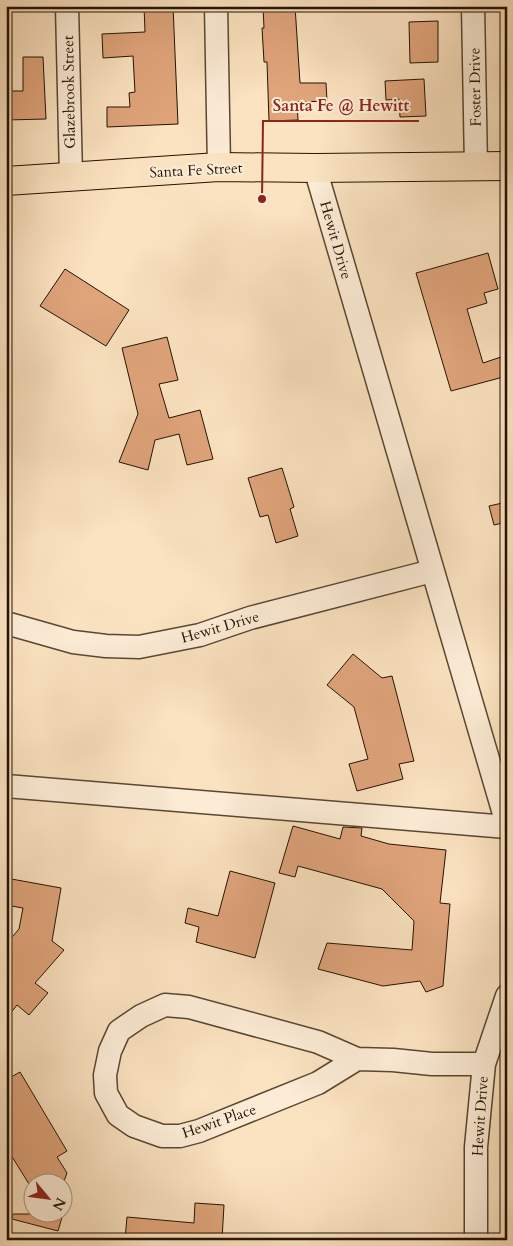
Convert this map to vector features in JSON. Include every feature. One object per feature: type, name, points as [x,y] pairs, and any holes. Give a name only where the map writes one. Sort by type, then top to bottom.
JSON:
[{"type":"main road","name":"Santa Fe Street","points":[[6,181],[219,167],[507,166]]},
{"type":"street","name":"Glazebrook Street","points":[[67,6],[71,177]]},
{"type":"street","points":[[216,6],[219,167]]},
{"type":"street","name":"Foster Drive","points":[[473,6],[476,167]]},
{"type":"street","name":"Hewit Drive","points":[[315,168],[507,825]]},
{"type":"street","name":"Hewit Drive","points":[[6,623],[73,642],[139,647],[200,635],[250,618],[432,571]]},
{"type":"street","points":[[6,786],[507,825]]},
{"type":"street","name":"Hewit Drive","points":[[476,1240],[476,1147],[484,1064],[507,996]]},
{"type":"street","name":"Hewit Place","points":[[357,1058],[318,1083],[200,1131],[180,1136],[162,1136],[134,1126],[118,1115],[106,1093],[105,1075],[110,1051],[120,1031],[140,1016],[165,1005],[189,1008],[318,1042],[357,1058],[432,1064],[484,1064]]},
{"type":"building","points":[[144,6],[173,6],[178,124],[107,127],[107,107],[130,107],[129,93],[135,92],[133,56],[103,58],[102,34],[145,32]]},
{"type":"building","points":[[263,6],[295,6],[300,83],[326,83],[327,101],[297,102],[298,120],[269,121],[267,62],[264,62],[262,28],[264,28]]},
{"type":"building","points":[[438,21],[438,62],[410,63],[409,22]]},
{"type":"building","points":[[23,57],[43,57],[46,119],[6,120],[6,91],[23,91]]},
{"type":"building","points":[[424,79],[426,116],[400,117],[399,99],[386,100],[385,81]]},
{"type":"building","points":[[488,253],[498,289],[484,293],[487,303],[467,309],[483,363],[507,355],[507,376],[451,391],[416,273]]},
{"type":"building","points":[[65,269],[129,310],[106,346],[40,306]]},
{"type":"building","points":[[167,337],[178,380],[159,384],[169,418],[200,410],[213,459],[187,465],[179,434],[155,440],[148,470],[119,462],[138,414],[122,348]]},
{"type":"building","points":[[282,468],[294,507],[290,509],[298,536],[276,543],[268,515],[260,517],[248,478]]},
{"type":"building","points":[[507,502],[507,522],[494,525],[489,506]]},
{"type":"building","points":[[353,654],[382,678],[392,676],[414,761],[399,764],[403,779],[357,791],[349,764],[368,759],[354,707],[327,685]]},
{"type":"building","points":[[293,826],[340,839],[343,827],[362,828],[361,836],[389,844],[446,850],[440,903],[450,904],[443,986],[426,992],[420,981],[383,986],[318,969],[327,943],[412,950],[414,921],[382,889],[298,866],[295,877],[279,873]]},
{"type":"building","points":[[230,871],[275,883],[255,958],[196,942],[199,927],[185,923],[188,908],[218,916]]},
{"type":"building","points":[[6,878],[61,888],[52,941],[64,950],[35,983],[48,993],[29,1015],[17,1005],[6,1019],[6,944],[19,929],[23,908],[6,905]]},
{"type":"building","points":[[20,1072],[67,1151],[57,1157],[67,1174],[23,1174],[6,1147],[6,1080]]},
{"type":"building","points":[[195,1203],[224,1205],[222,1240],[125,1240],[127,1217],[194,1223]]},
{"type":"building","points":[[13,1214],[22,1214],[22,1222],[12,1219]]},
{"type":"building","points":[[31,1224],[60,1224],[58,1231]]},
{"type":"place","name":"Santa Fe @ Hewitt","points":[[262,199]]}]
